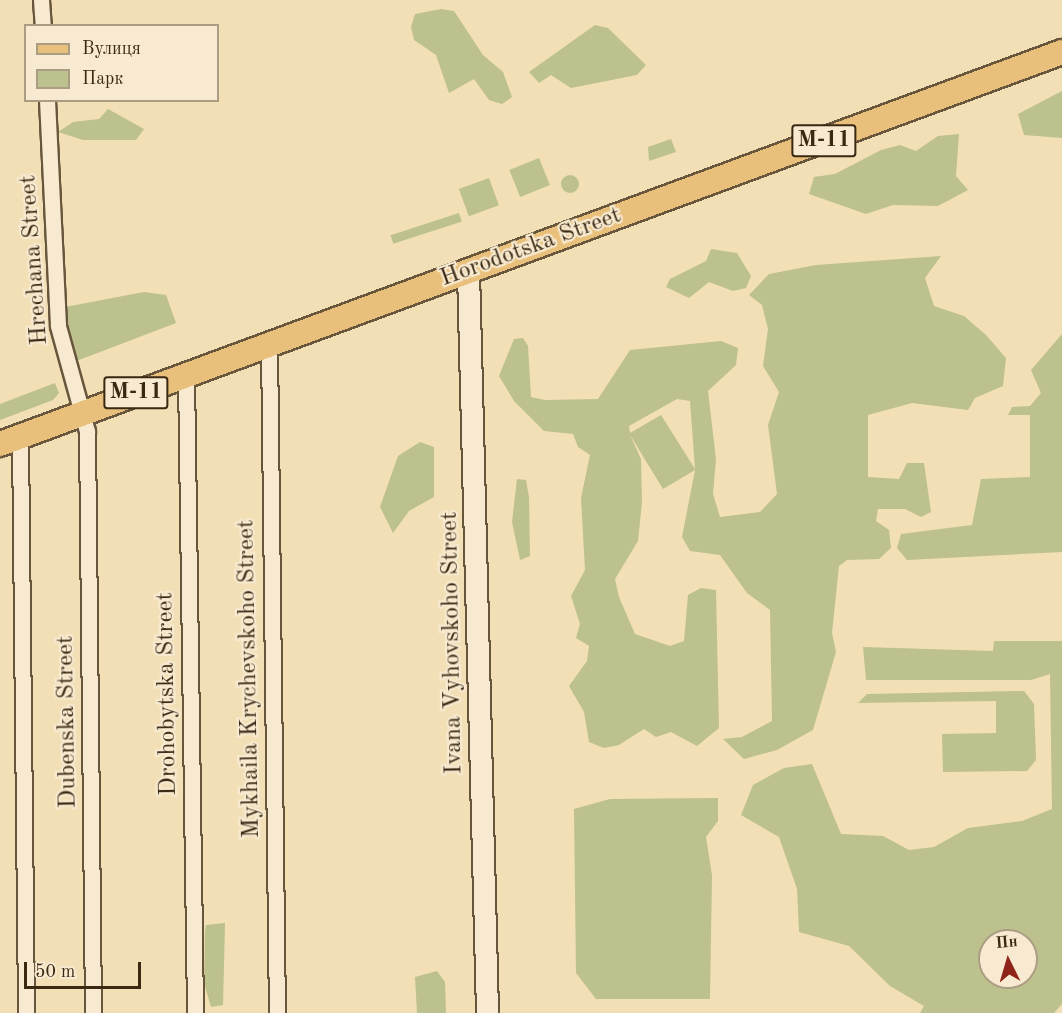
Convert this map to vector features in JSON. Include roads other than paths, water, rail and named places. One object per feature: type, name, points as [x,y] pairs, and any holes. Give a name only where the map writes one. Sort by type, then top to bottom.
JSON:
[{"type":"main road","name":"Horodotska Street","points":[[10,440],[87,422],[186,374],[1062,52]]},
{"type":"main road","name":"Ivana Vyhovskoho Street","points":[[468,271],[487,1013]]},
{"type":"street","points":[[41,0],[43,24]]},
{"type":"street","name":"Hrechana Street","points":[[47,102],[58,326],[87,422]]},
{"type":"street","name":"Mykhaila Krychevskoho Street","points":[[269,343],[278,1013]]},
{"type":"street","name":"Drohobytska Street","points":[[186,374],[195,1013]]},
{"type":"street","name":"Dubenska Street","points":[[87,422],[93,1013]]},
{"type":"street","points":[[10,440],[26,1013]]}]
